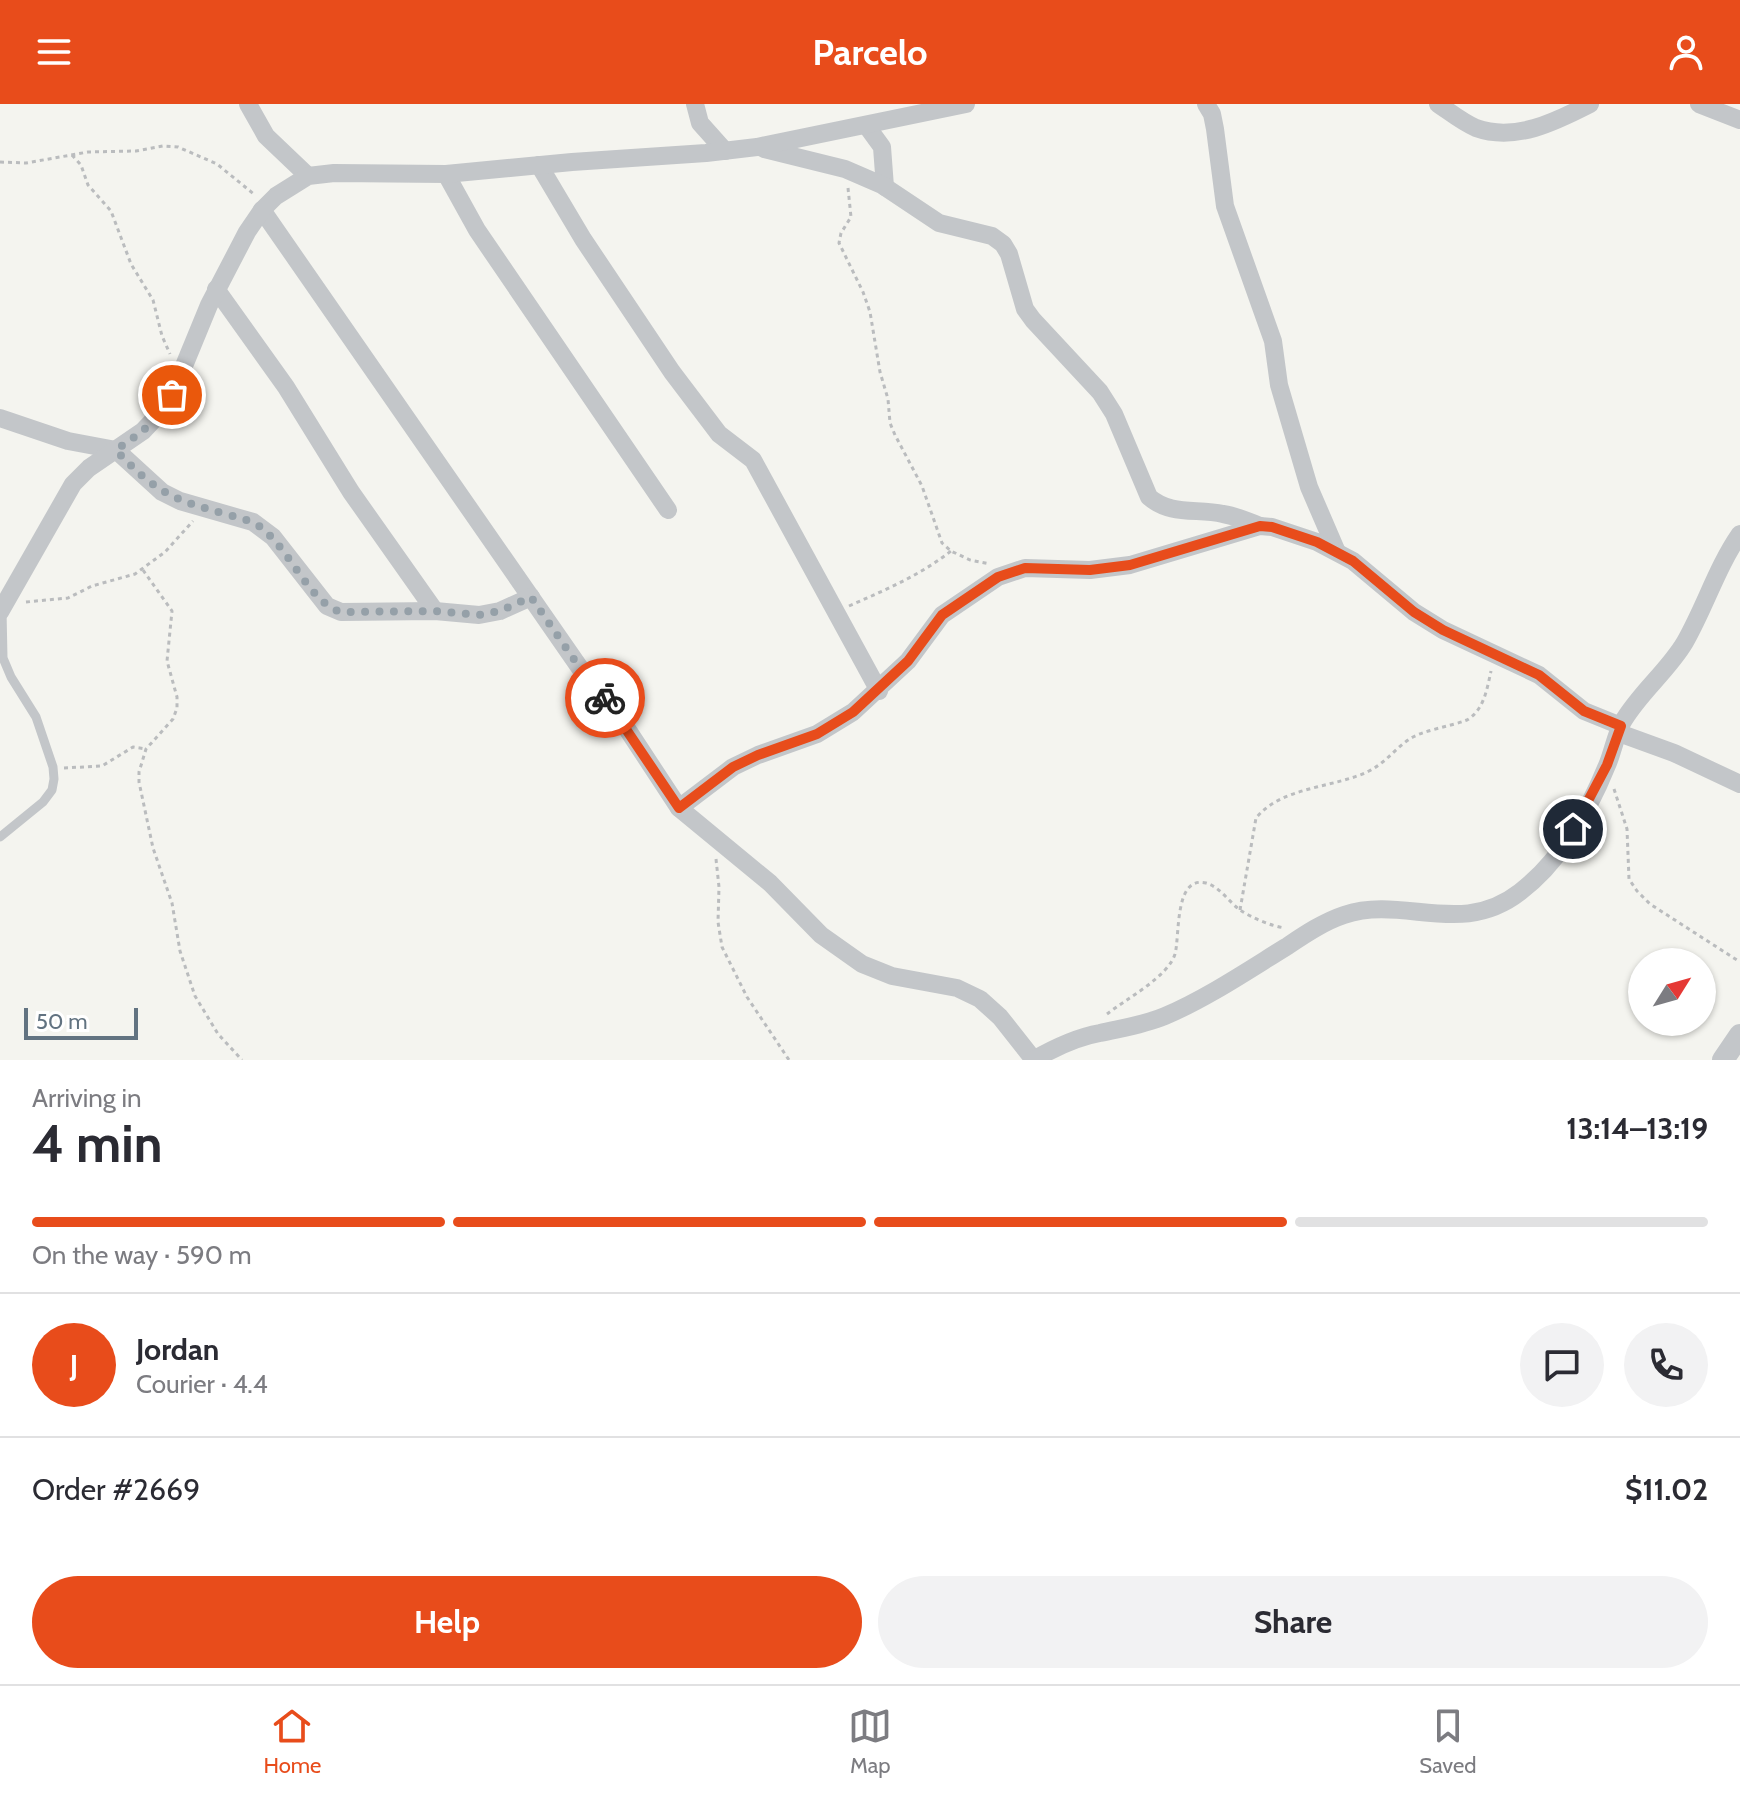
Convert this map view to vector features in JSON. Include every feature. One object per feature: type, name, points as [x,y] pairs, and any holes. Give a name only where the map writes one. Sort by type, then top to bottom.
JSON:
[{"type":"street","points":[[248,104],[266,136],[308,176]]},
{"type":"street","points":[[695,104],[700,123],[725,151]]},
{"type":"street","points":[[2,608],[73,484],[89,468],[143,431],[172,395],[226,267],[264,207],[308,176],[334,173],[446,174],[725,151],[966,104]]},
{"type":"street","points":[[1206,104],[1212,114],[1219,149],[1225,206],[1273,341],[1279,385],[1309,487],[1337,552]]},
{"type":"street","points":[[1438,104],[1474,127],[1521,132],[1545,126],[1590,104]]},
{"type":"street","points":[[1699,104],[1740,120]]},
{"type":"street","points":[[866,125],[882,147],[885,187]]},
{"type":"street","points":[[757,147],[845,169],[885,187],[939,223],[992,236],[1003,244],[1009,254],[1025,309],[1100,392],[1114,414],[1144,487],[1157,504],[1172,510],[1222,513],[1317,542],[1372,575],[1414,612],[1461,640],[1539,675],[1584,711],[1740,784]]},
{"type":"street","points":[[539,165],[583,239],[672,372],[719,434],[753,460],[879,691]]},
{"type":"street","points":[[446,174],[477,230],[668,510]]},
{"type":"street","points":[[264,207],[582,671],[612,706],[679,808],[770,883],[798,913],[841,950],[862,964],[892,976],[957,988],[980,999],[1000,1017],[1034,1060],[1076,1040],[1124,1030],[1163,1017],[1211,993],[1309,932],[1343,915],[1380,910],[1463,916],[1491,909],[1519,893],[1561,849],[1607,765],[1620,729],[1636,702],[1686,640],[1727,553],[1740,534]]},
{"type":"street","points":[[216,289],[286,387],[351,492],[435,611]]},
{"type":"street","points":[[0,418],[68,441],[116,450],[162,492],[203,509],[263,527],[286,552],[313,591],[334,610],[435,611],[479,615],[500,611],[531,597]]},
{"type":"street","points":[[679,808],[733,767],[817,734],[853,712],[908,661],[942,615],[998,577],[1019,569],[1039,567],[1090,570],[1130,565],[1260,526]]},
{"type":"street","points":[[1723,1060],[1740,1035]]},
{"type":"lane","points":[[0,837],[43,802],[52,790],[53,767],[36,717],[3,658],[2,608]]},
{"type":"path","points":[[0,162],[26,163],[71,154],[178,147],[217,164],[264,207]]},
{"type":"path","points":[[71,154],[81,165],[88,185],[111,211],[131,264],[153,300],[162,336],[181,375]]},
{"type":"path","points":[[845,169],[852,211],[839,243],[870,312],[890,423],[922,486],[937,533],[951,551],[970,560],[1019,569]]},
{"type":"path","points":[[2,608],[68,598],[92,586],[143,570],[165,552],[203,509]]},
{"type":"path","points":[[835,612],[905,582],[951,551]]},
{"type":"path","points":[[143,570],[172,611],[167,661],[177,697],[173,719],[146,749],[139,782],[159,867],[172,903],[184,966],[195,996],[210,1022],[242,1060]]},
{"type":"path","points":[[1240,910],[1256,818],[1262,811],[1296,794],[1369,771],[1413,737],[1450,727],[1473,716],[1485,698],[1495,656]]},
{"type":"path","points":[[53,767],[102,766],[133,747],[146,749]]},
{"type":"path","points":[[1607,765],[1627,829],[1629,879],[1637,891],[1650,904],[1740,962]]},
{"type":"path","points":[[716,839],[718,922],[722,947],[747,997],[789,1060]]},
{"type":"path","points":[[1100,1020],[1171,964],[1183,899],[1188,888],[1203,882],[1240,910],[1280,928],[1309,932]]},
{"type":"way so far","points":[[172,395],[143,431],[116,450],[162,492],[180,501],[263,527],[286,552],[313,591],[327,606],[341,612],[435,611],[479,615],[500,611],[531,597],[582,671],[605,698]]},
{"type":"route","points":[[605,698],[679,808],[733,767],[758,755],[803,741],[853,712],[892,679],[942,615],[998,577],[1025,568],[1090,570],[1130,565],[1260,526],[1272,527],[1317,542],[1353,561],[1414,612],[1443,630],[1539,675],[1584,711],[1621,726],[1607,765],[1573,829]]}]
